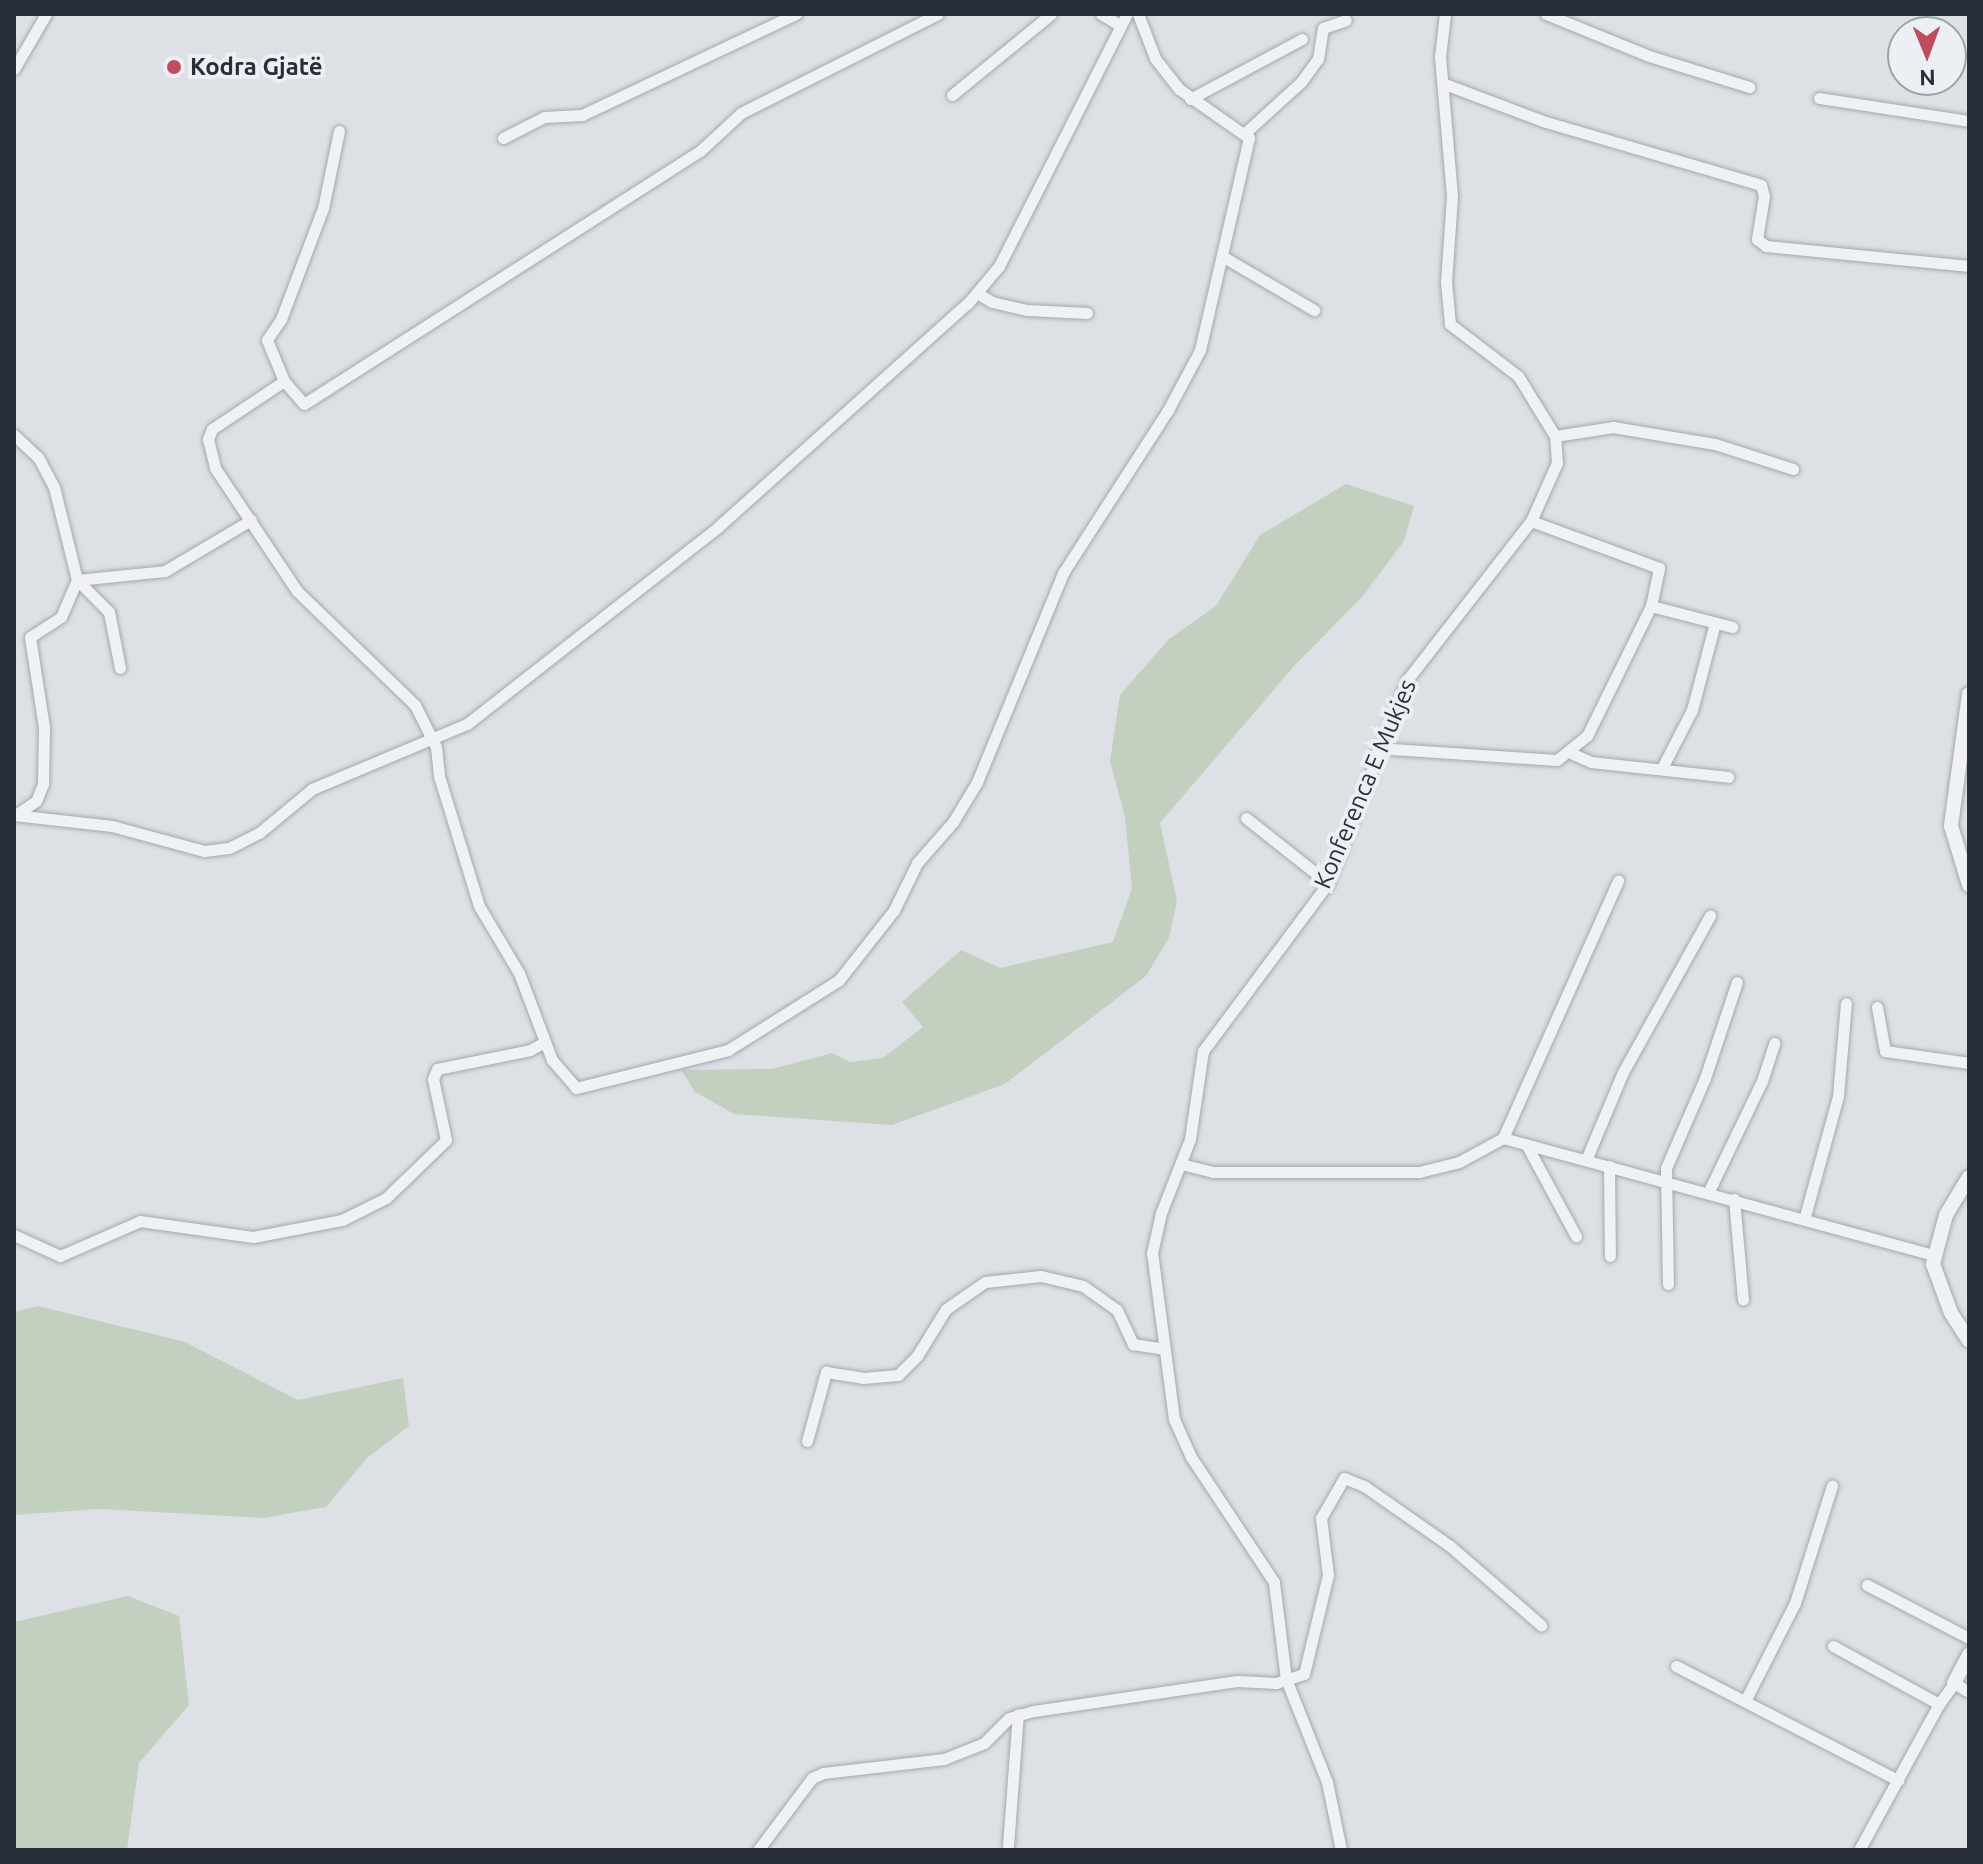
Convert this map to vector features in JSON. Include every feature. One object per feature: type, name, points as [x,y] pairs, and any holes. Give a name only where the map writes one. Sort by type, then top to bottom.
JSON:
[{"type":"street","points":[[14,69],[46,14]]},
{"type":"street","points":[[503,138],[544,117],[582,115],[796,14]]},
{"type":"street","points":[[339,131],[323,208],[281,319],[267,340],[284,381],[306,403],[700,151],[741,113],[938,14]]},
{"type":"street","points":[[952,95],[1051,14]]},
{"type":"street","points":[[1101,14],[1119,25]]},
{"type":"street","points":[[15,815],[88,822],[194,849],[221,850],[249,840],[312,789],[467,724],[666,570],[927,345],[977,293],[1010,245],[1127,14]]},
{"type":"street","points":[[284,381],[209,433],[215,468],[297,591],[408,695],[433,740],[472,889],[519,973],[543,1043],[576,1088],[662,1064],[697,1060],[758,1035],[854,965],[902,897],[917,863],[953,822],[977,782],[1063,573],[1195,361],[1250,142],[1246,132],[1190,99],[1155,58],[1138,14]]},
{"type":"street","points":[[1445,14],[1442,83],[1452,196],[1446,282],[1450,324],[1463,338],[1509,365],[1555,436],[1613,427],[1715,444],[1793,469]]},
{"type":"street","points":[[1546,14],[1649,56],[1749,87]]},
{"type":"street","points":[[1246,132],[1301,82],[1318,59],[1323,28],[1346,20]]},
{"type":"street","points":[[1190,99],[1302,39]]},
{"type":"street","points":[[1442,83],[1546,122],[1761,185],[1764,196],[1757,239],[1766,246],[1969,266]]},
{"type":"street","points":[[1819,98],[1969,121]]},
{"type":"street","points":[[1222,256],[1314,310]]},
{"type":"street","points":[[977,293],[992,302],[1027,310],[1087,313]]},
{"type":"street","points":[[14,435],[38,457],[54,487],[77,580],[109,612],[120,668]]},
{"type":"street","name":"Konferenca E Mukjes","points":[[1341,1850],[1327,1782],[1286,1679],[1274,1582],[1180,1435],[1169,1403],[1152,1253],[1161,1213],[1181,1164],[1203,1051],[1328,883],[1377,748],[1420,659],[1531,521],[1555,471],[1555,436]]},
{"type":"street","points":[[77,580],[156,574],[251,520]]},
{"type":"street","points":[[1377,748],[1557,760],[1571,753],[1587,736],[1651,606],[1660,575],[1655,564],[1531,521]]},
{"type":"street","points":[[15,815],[36,801],[43,784],[44,727],[30,637],[61,617],[77,580]]},
{"type":"street","points":[[1651,606],[1732,627]]},
{"type":"street","points":[[1662,768],[1692,710],[1715,623]]},
{"type":"street","points":[[1969,694],[1951,826],[1969,885]]},
{"type":"street","points":[[1571,753],[1591,762],[1728,777]]},
{"type":"street","points":[[1246,818],[1328,883]]},
{"type":"street","points":[[1181,1164],[1213,1172],[1419,1172],[1459,1162],[1503,1138],[1618,881]]},
{"type":"street","points":[[1586,1160],[1623,1072],[1710,916]]},
{"type":"street","points":[[1668,1284],[1664,1181],[1737,982]]},
{"type":"street","points":[[1805,1216],[1838,1096],[1846,1003]]},
{"type":"street","points":[[1877,1007],[1885,1051],[1969,1063]]},
{"type":"street","points":[[14,1235],[60,1256],[140,1221],[253,1237],[342,1220],[386,1198],[446,1140],[433,1079],[437,1069],[530,1050],[543,1043]]},
{"type":"street","points":[[1708,1193],[1762,1081],[1774,1043]]},
{"type":"street","points":[[1503,1138],[1805,1216],[1934,1255]]},
{"type":"street","points":[[1526,1144],[1576,1236]]},
{"type":"street","points":[[1609,1166],[1610,1256]]},
{"type":"street","points":[[1969,1177],[1946,1215],[1934,1255],[1938,1283],[1969,1341]]},
{"type":"street","points":[[1734,1199],[1743,1300]]},
{"type":"street","points":[[807,1441],[826,1372],[863,1378],[898,1375],[917,1356],[946,1309],[985,1282],[1041,1276],[1083,1286],[1117,1310],[1133,1344],[1165,1349]]},
{"type":"street","points":[[758,1850],[812,1778],[944,1759],[984,1743],[1018,1714],[1206,1685],[1286,1679],[1304,1674],[1319,1628],[1328,1575],[1321,1518],[1344,1478],[1364,1486],[1450,1546],[1541,1625]]},
{"type":"street","points":[[1745,1701],[1795,1603],[1832,1486]]},
{"type":"street","points":[[1867,1585],[1969,1638]]},
{"type":"street","points":[[1833,1646],[1939,1704]]},
{"type":"street","points":[[1859,1850],[1969,1655]]},
{"type":"street","points":[[1676,1666],[1898,1780]]},
{"type":"street","points":[[1954,1683],[1969,1692]]},
{"type":"street","points":[[1008,1846],[1018,1714]]},
{"type":"green space","points":[[1346,484],[1414,506],[1404,541],[1362,597],[1295,665],[1160,823],[1177,901],[1169,938],[1146,976],[1005,1084],[892,1125],[734,1114],[695,1092],[681,1070],[772,1069],[832,1053],[850,1062],[883,1058],[923,1027],[902,1002],[961,950],[1000,968],[1113,942],[1132,888],[1125,817],[1110,761],[1120,695],[1169,639],[1216,606],[1260,535]]},
{"type":"green space","points":[[38,1306],[185,1342],[298,1400],[403,1378],[409,1426],[367,1458],[326,1507],[263,1518],[99,1509],[14,1515],[14,1312]]},
{"type":"green space","points":[[128,1596],[179,1616],[189,1705],[139,1763],[127,1850],[14,1850],[14,1622]]},
{"type":"place","name":"Kodra Gjatë","points":[[174,67]]}]
